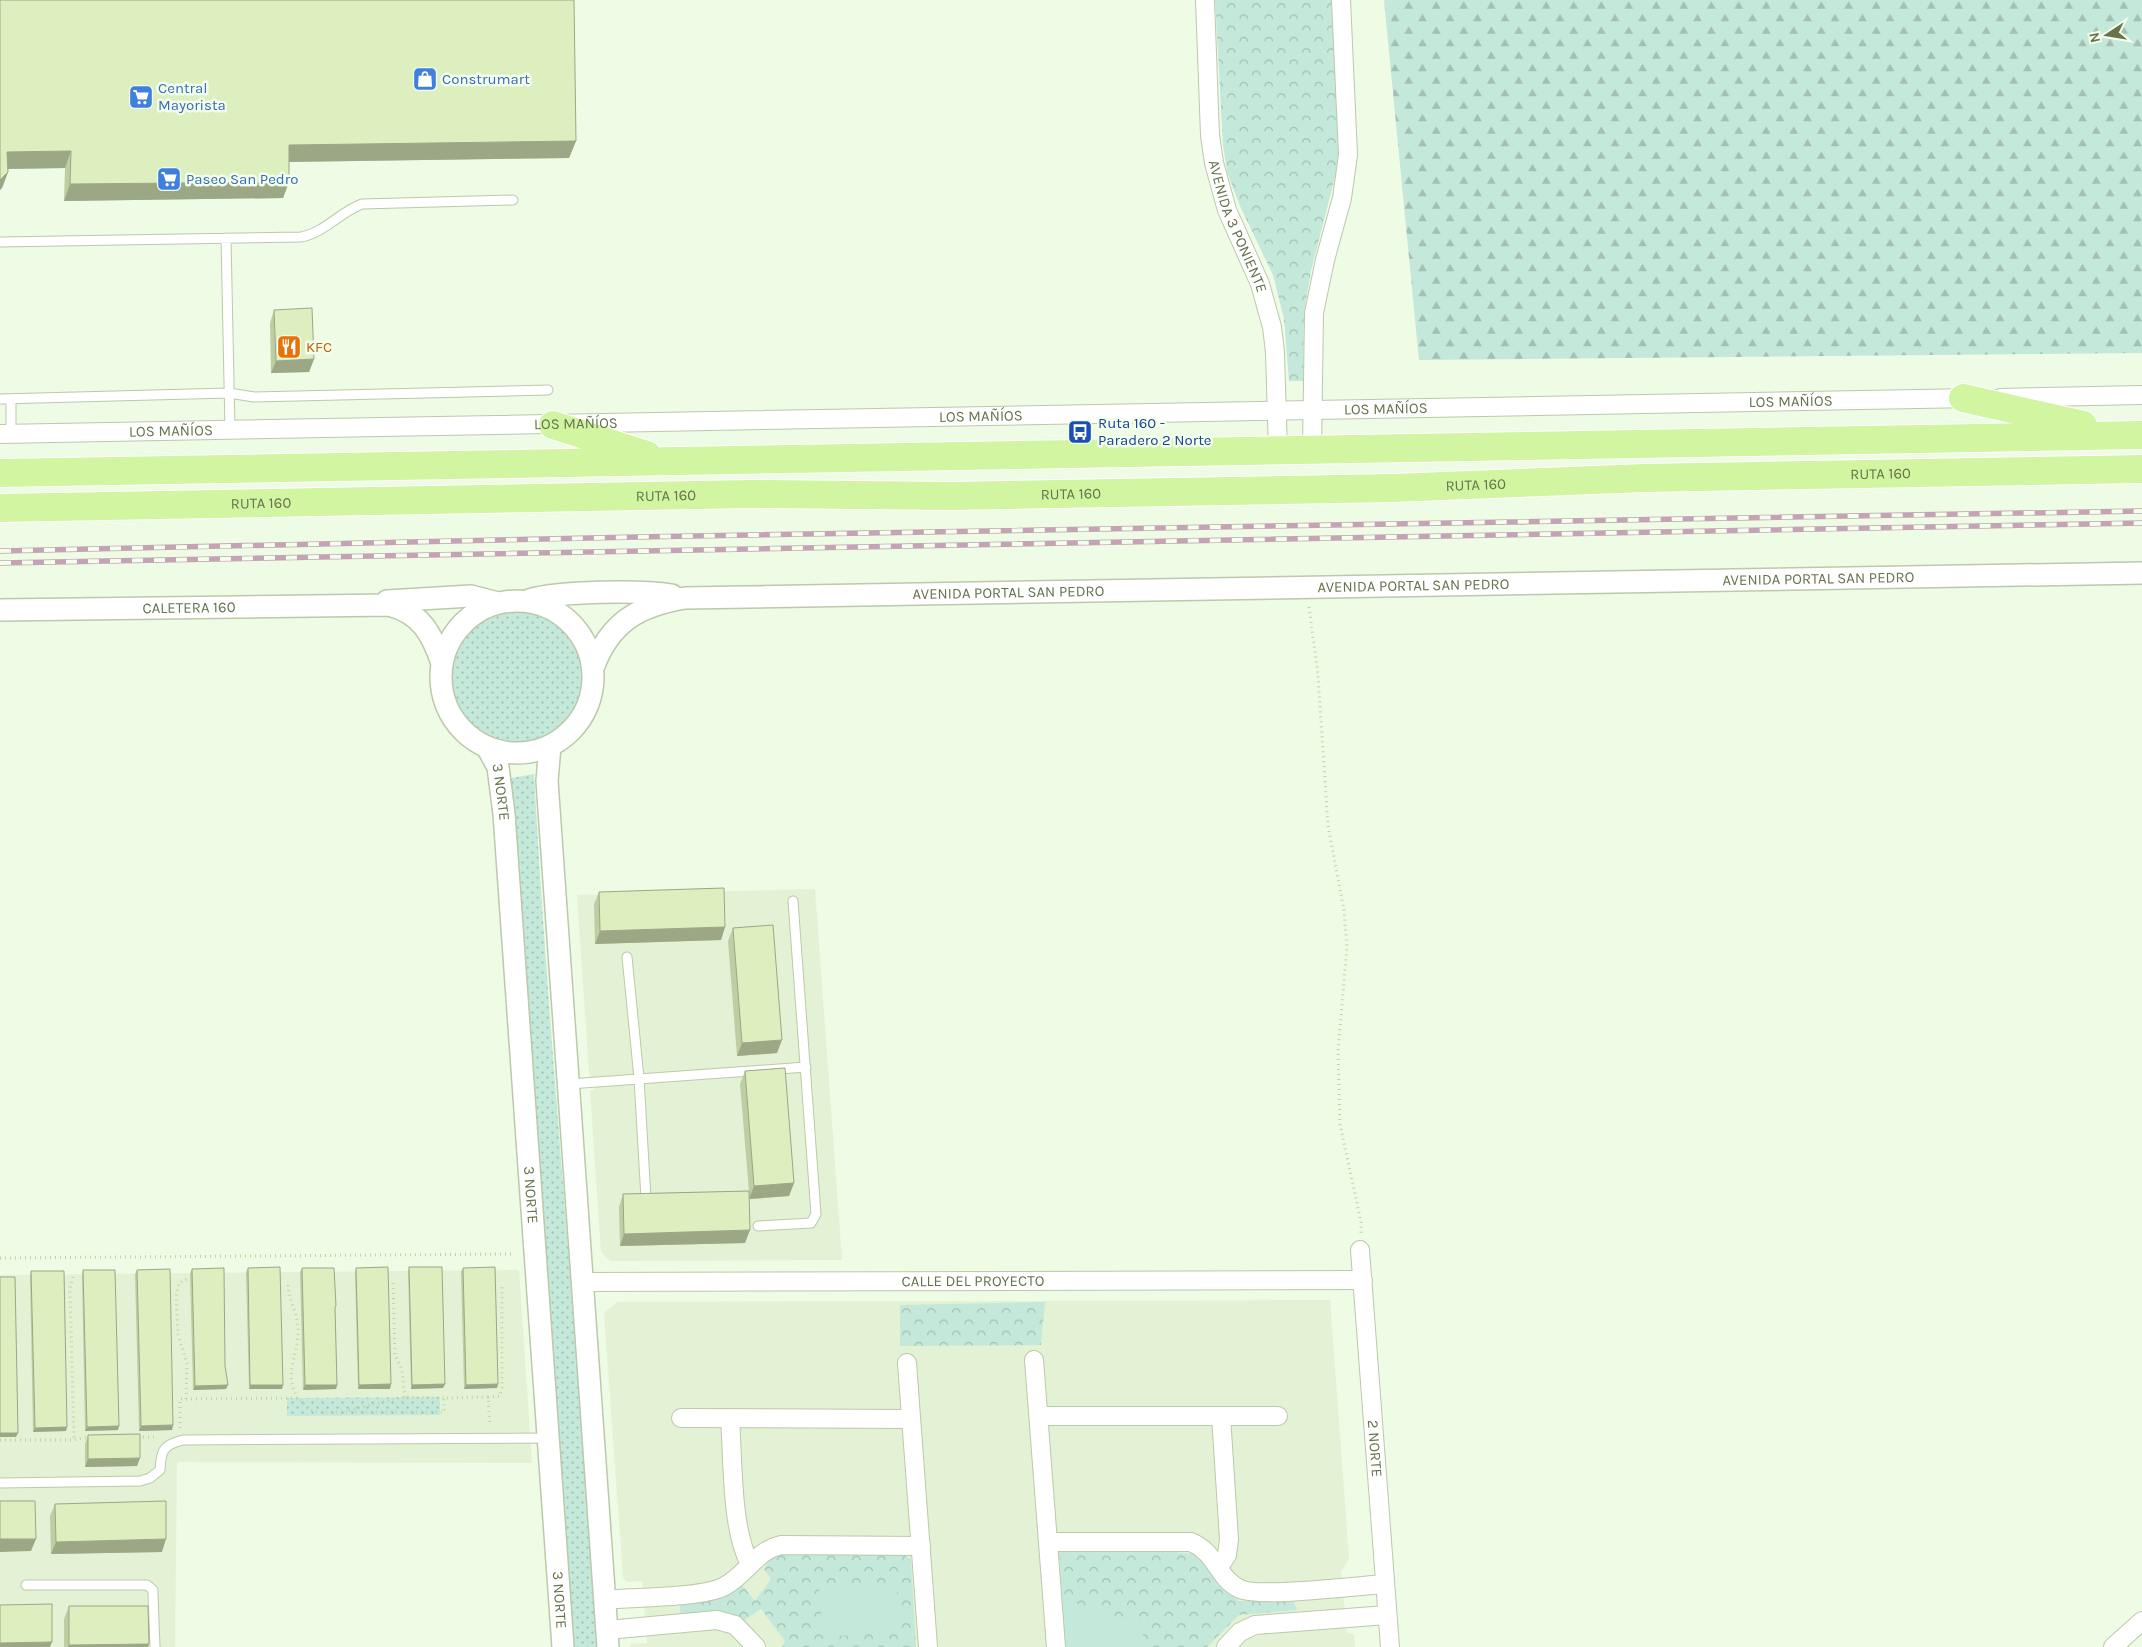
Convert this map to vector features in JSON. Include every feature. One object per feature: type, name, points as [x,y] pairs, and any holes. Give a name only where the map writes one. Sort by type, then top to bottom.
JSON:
[{"type":"highway","points":[[1963,398],[2134,435]]},
{"type":"highway","points":[[553,425],[670,462]]},
{"type":"highway","points":[[0,474],[2134,435]]},
{"type":"highway","points":[[1278,451],[1284,470],[1297,490],[1308,469],[1312,449]]},
{"type":"highway","name":"RUTA 160","points":[[0,508],[750,494],[952,496],[1297,490],[1645,478],[2142,469]]},
{"type":"street","name":"AVENIDA 3 PONIENTE","points":[[1205,0],[1210,135],[1214,163],[1227,210],[1252,265],[1266,303],[1276,352],[1278,451]]},
{"type":"street","points":[[1312,449],[1314,313],[1325,260],[1342,198],[1348,155],[1341,0]]},
{"type":"street","name":"LOS MAÑÍOS","points":[[5,434],[2142,395]]},
{"type":"street","name":"AVENIDA PORTAL SAN PEDRO","points":[[525,601],[552,595],[650,592],[685,598],[2142,574]]},
{"type":"street","name":"CALETERA 160","points":[[378,604],[397,599],[471,596],[498,603]]},
{"type":"street","name":"AVENIDA PORTAL SAN PEDRO","points":[[593,668],[606,640],[624,620],[649,606],[685,598]]},
{"type":"street","name":"3 NORTE","points":[[525,601],[550,608],[571,622],[582,636],[589,651],[593,668],[593,684],[584,714],[569,733],[550,746],[518,754],[487,747],[472,739],[450,713],[442,689],[442,663],[452,636],[461,625],[484,608],[498,603],[525,601]]},
{"type":"street","name":"CALETERA 160","points":[[0,610],[378,604],[400,608],[419,620],[434,639],[442,663]]},
{"type":"street","points":[[550,746],[547,781],[608,1639],[722,1621],[736,1625],[754,1646]]},
{"type":"street","name":"3 NORTE","points":[[487,747],[498,768],[504,814],[563,1647]]},
{"type":"street","name":"2 NORTE","points":[[1360,1250],[1390,1647]]},
{"type":"street","name":"CALLE DEL PROYECTO","points":[[584,1282],[1363,1280]]},
{"type":"street","points":[[1034,1360],[1056,1647]]},
{"type":"street","points":[[907,1363],[928,1647]]},
{"type":"street","points":[[1038,1416],[1278,1416]]},
{"type":"street","points":[[1219,1567],[1227,1555],[1229,1539],[1221,1416]]},
{"type":"street","points":[[681,1418],[911,1419]]},
{"type":"street","points":[[730,1418],[738,1531],[743,1551],[750,1564]]},
{"type":"street","points":[[1048,1542],[1191,1542],[1206,1550],[1233,1585],[1240,1589],[1258,1593],[1385,1584]]},
{"type":"street","points":[[605,1600],[713,1590],[731,1582],[767,1550],[781,1545],[921,1546]]},
{"type":"street","points":[[1227,1647],[1240,1632],[1255,1625],[1387,1615]]},
{"type":"street","points":[[2113,1647],[2142,1621]]},
{"type":"lane","points":[[0,242],[301,238],[312,235],[352,208],[362,204],[513,200]]},
{"type":"lane","points":[[226,238],[230,430]]},
{"type":"lane","points":[[0,399],[229,393],[254,397],[548,390]]},
{"type":"lane","points":[[5,434],[11,399]]},
{"type":"lane","points":[[758,1226],[811,1223],[816,1218],[793,901]]},
{"type":"lane","points":[[627,957],[639,1078],[646,1199]]},
{"type":"lane","points":[[569,1084],[806,1067]]},
{"type":"lane","points":[[0,1483],[140,1481],[150,1478],[160,1470],[161,1454],[169,1443],[180,1439],[549,1438]]},
{"type":"lane","points":[[26,1585],[147,1584],[153,1590],[155,1647]]},
{"type":"path","points":[[1307,587],[1311,634],[1318,674],[1328,826],[1345,919],[1347,947],[1338,1051],[1340,1124],[1361,1222]]},
{"type":"path","points":[[0,1258],[511,1254]]},
{"type":"path","points":[[73,1277],[70,1288],[74,1440]]},
{"type":"path","points":[[186,1399],[187,1364],[178,1334],[176,1296],[180,1283],[189,1278]]},
{"type":"path","points":[[394,1283],[395,1355],[403,1375],[405,1397]]},
{"type":"path","points":[[288,1285],[291,1305],[298,1324],[298,1337],[290,1378],[291,1388],[310,1410],[321,1412],[444,1412],[444,1398]]},
{"type":"path","points":[[344,1411],[405,1397],[500,1396],[502,1388],[502,1285]]},
{"type":"path","points":[[488,1397],[490,1439]]},
{"type":"path","points":[[134,1437],[180,1439],[180,1399],[298,1398]]},
{"type":"path","points":[[0,1440],[74,1440],[98,1437]]},
{"type":"shaded area","points":[[815,889],[842,1260],[610,1261],[601,1252],[590,1091],[594,1090],[589,1072],[577,895]]},
{"type":"shaded area","points":[[519,1270],[532,1463],[177,1462],[175,1647],[0,1647],[0,1275]]},
{"type":"shaded area","points":[[1330,1300],[1349,1558],[1341,1572],[1347,1633],[1354,1634],[1355,1647],[630,1647],[630,1644],[647,1643],[642,1581],[627,1582],[623,1577],[604,1313],[617,1302]]},
{"type":"green space","points":[[1215,0],[1331,0],[1339,149],[1335,177],[1311,271],[1304,312],[1303,381],[1289,381],[1284,319],[1273,275],[1240,206],[1227,172],[1223,145]]},
{"type":"green space","points":[[1384,0],[2142,0],[2142,353],[1419,360]]},
{"type":"green space","points":[[517,610],[530,611],[542,615],[564,629],[578,651],[582,663],[582,689],[578,701],[564,723],[542,737],[530,741],[517,742],[504,741],[492,737],[470,723],[456,701],[452,689],[451,676],[452,663],[456,651],[470,629],[492,615],[504,611]]},
{"type":"green space","points":[[534,774],[548,993],[597,1647],[573,1647],[506,779]]},
{"type":"green space","points":[[1045,1302],[1041,1345],[900,1346],[900,1305]]},
{"type":"green space","points":[[440,1397],[440,1415],[287,1416],[287,1398]]},
{"type":"green space","points":[[1130,1548],[1195,1554],[1212,1563],[1219,1582],[1238,1601],[1294,1602],[1297,1610],[1239,1615],[1207,1647],[1065,1647],[1059,1550]]},
{"type":"green space","points":[[780,1552],[904,1555],[911,1560],[916,1647],[782,1647],[785,1641],[761,1609],[743,1621],[726,1612],[680,1614],[680,1605],[715,1600],[743,1586],[755,1601],[771,1579],[764,1569],[772,1556]]},
{"type":"green space","points":[[819,1588],[897,1588],[899,1632],[823,1637]]},
{"type":"green space","points":[[1062,1599],[1138,1623],[1148,1647],[1065,1647]]},
{"type":"building","points":[[0,0],[574,0],[576,141],[289,145],[289,182],[70,184],[71,151],[7,152],[8,172],[0,180]]},
{"type":"building","name":"KFC","points":[[312,308],[314,359],[276,361],[274,310]]},
{"type":"building","points":[[724,888],[725,927],[600,931],[599,892]]},
{"type":"building","points":[[773,925],[782,1040],[742,1043],[733,928]]},
{"type":"building","points":[[785,1068],[794,1183],[754,1186],[745,1071]]},
{"type":"building","points":[[749,1191],[750,1230],[624,1234],[623,1194]]},
{"type":"building","points":[[280,1267],[283,1385],[250,1385],[248,1268]]},
{"type":"building","points":[[388,1267],[391,1384],[359,1385],[356,1268]]},
{"type":"building","points":[[409,1267],[442,1267],[445,1384],[412,1385]]},
{"type":"building","points":[[495,1267],[498,1384],[466,1385],[463,1268]]},
{"type":"building","points":[[224,1268],[225,1366],[228,1385],[195,1386],[192,1269]]},
{"type":"building","points":[[302,1268],[334,1268],[337,1385],[305,1385]]},
{"type":"building","points":[[170,1269],[173,1425],[141,1426],[137,1270]]},
{"type":"building","points":[[83,1270],[115,1270],[119,1426],[87,1427]]},
{"type":"building","points":[[31,1271],[64,1271],[67,1427],[35,1428]]},
{"type":"building","points":[[0,1277],[15,1277],[18,1433],[0,1433]]},
{"type":"building","points":[[140,1434],[140,1458],[88,1459],[88,1435]]},
{"type":"building","points":[[0,1501],[35,1501],[36,1539],[0,1539]]},
{"type":"building","points":[[166,1501],[166,1539],[56,1542],[55,1504]]},
{"type":"building","points":[[52,1604],[52,1642],[0,1643],[0,1605]]},
{"type":"building","points":[[69,1606],[148,1606],[149,1644],[69,1645]]},
{"type":"railway","points":[[0,551],[637,537],[2142,511]]},
{"type":"railway","points":[[0,563],[2142,523]]},
{"type":"place","name":"Construmart","points":[[425,79]]},
{"type":"place","name":"Central Mayorista","points":[[141,97]]},
{"type":"place","name":"Paseo San Pedro","points":[[169,179]]},
{"type":"place","name":"KFC","points":[[289,347]]},
{"type":"place","name":"Ruta 160 - Paradero 2 Norte","points":[[1080,432]]}]
